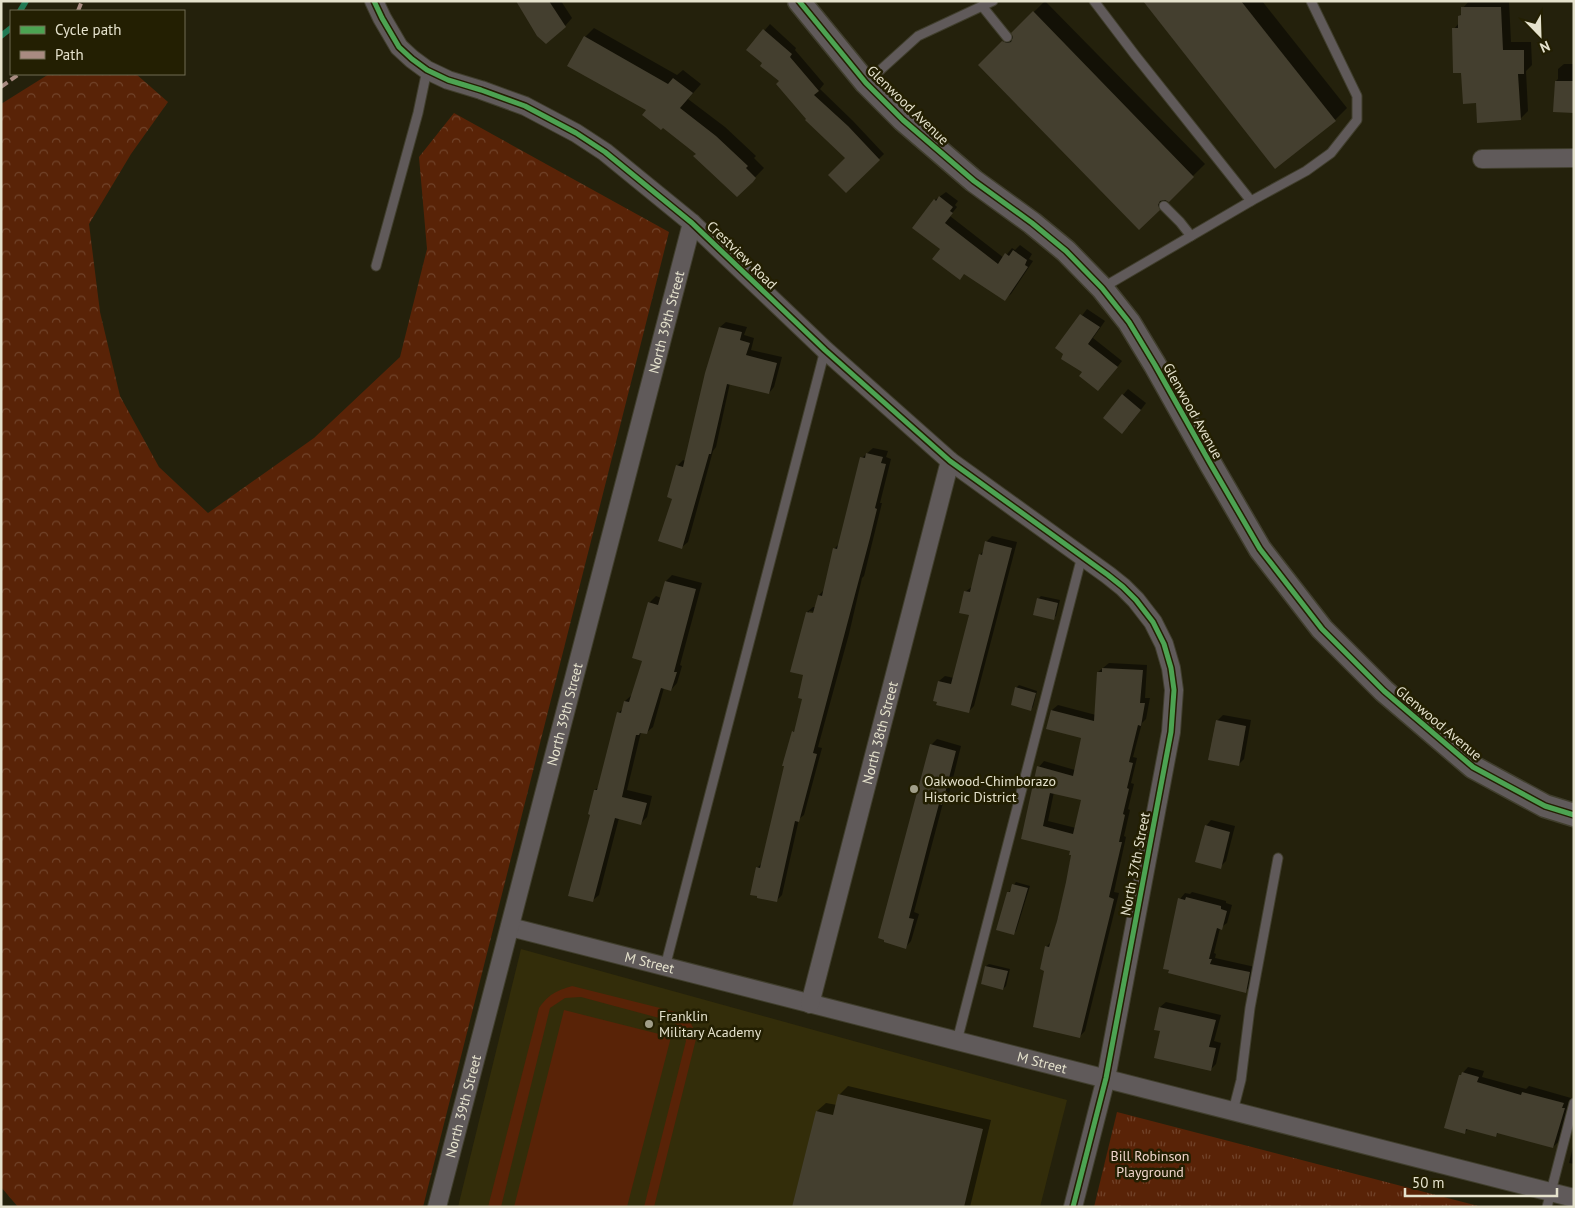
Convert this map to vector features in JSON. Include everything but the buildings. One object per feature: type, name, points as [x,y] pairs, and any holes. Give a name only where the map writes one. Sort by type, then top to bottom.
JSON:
[{"type":"street","name":"Crestview Road","points":[[374,1],[399,47],[427,70],[448,80],[524,106],[576,133],[605,152],[692,223],[825,350],[950,461],[1082,556]]},
{"type":"street","name":"Glenwood Avenue","points":[[799,1],[866,83],[903,120],[974,181],[1032,223],[1066,251],[1102,288],[1129,322],[1260,549],[1322,629],[1384,691],[1473,767],[1545,806],[1574,815]]},
{"type":"street","points":[[1482,159],[1574,158]]},
{"type":"street","name":"North 39th Street","points":[[438,1207],[692,223]]},
{"type":"street","name":"North 38th Street","points":[[810,1004],[950,461]]},
{"type":"street","name":"North 37th Street","points":[[1073,1207],[1106,1078],[1171,732],[1174,690],[1171,668],[1164,644],[1153,622],[1123,587],[1082,556]]},
{"type":"street","name":"M Street","points":[[510,927],[1233,1111],[1549,1199],[1574,1198]]},
{"type":"lane","points":[[866,83],[918,36],[993,1]]},
{"type":"lane","points":[[1094,1],[1135,56],[1251,201]]},
{"type":"lane","points":[[1102,288],[1306,171],[1331,153],[1357,120],[1357,96],[1310,1]]},
{"type":"lane","points":[[982,6],[1007,37]]},
{"type":"lane","points":[[376,266],[418,114],[427,70]]},
{"type":"lane","points":[[1164,206],[1191,236]]},
{"type":"lane","points":[[665,967],[825,350]]},
{"type":"lane","points":[[957,1041],[1082,556]]},
{"type":"lane","points":[[1233,1111],[1278,858]]},
{"type":"lane","points":[[1549,1199],[1574,1103]]},
{"type":"shaded area","name":"Franklin Military Academy","points":[[521,949],[1067,1100],[1040,1207],[458,1207]]},
{"type":"green space","points":[[47,75],[137,75],[168,102],[131,154],[89,224],[100,312],[120,396],[159,467],[208,513],[314,438],[400,357],[427,249],[419,157],[454,113],[669,232],[423,1207],[18,1207],[1,1187],[1,104]]},
{"type":"green space","points":[[572,986],[676,1012],[690,1022],[697,1035],[654,1207],[644,1207],[686,1041],[681,1030],[674,1022],[581,997],[565,998],[550,1008],[501,1207],[488,1207],[539,1008],[553,994]]},
{"type":"green space","points":[[564,1010],[671,1037],[627,1207],[514,1207]]},
{"type":"green space","name":"Bill Robinson Playground","points":[[1117,1112],[1482,1207],[1094,1207]]},
{"type":"waterway","points":[[21,10],[26,1]]},
{"type":"waterway","points":[[1,36],[10,29]]},
{"type":"marked path","points":[[78,10],[82,1]]},
{"type":"marked path","points":[[1,87],[18,75]]},
{"type":"cycle path","points":[[374,1],[399,47],[427,70],[448,80],[525,106],[576,133],[605,152],[692,223],[825,350],[950,461],[1108,575],[1136,600],[1153,622],[1164,644],[1171,668],[1174,690],[1171,732],[1106,1078],[1073,1207]]},
{"type":"cycle path","points":[[799,1],[866,83],[903,120],[974,181],[1032,223],[1066,251],[1102,288],[1129,322],[1260,549],[1322,629],[1384,691],[1473,767],[1545,806],[1574,815]]},
{"type":"place","name":"Oakwood-Chimborazo Historic District","points":[[914,789]]},
{"type":"place","name":"Franklin Military Academy","points":[[649,1024]]}]
